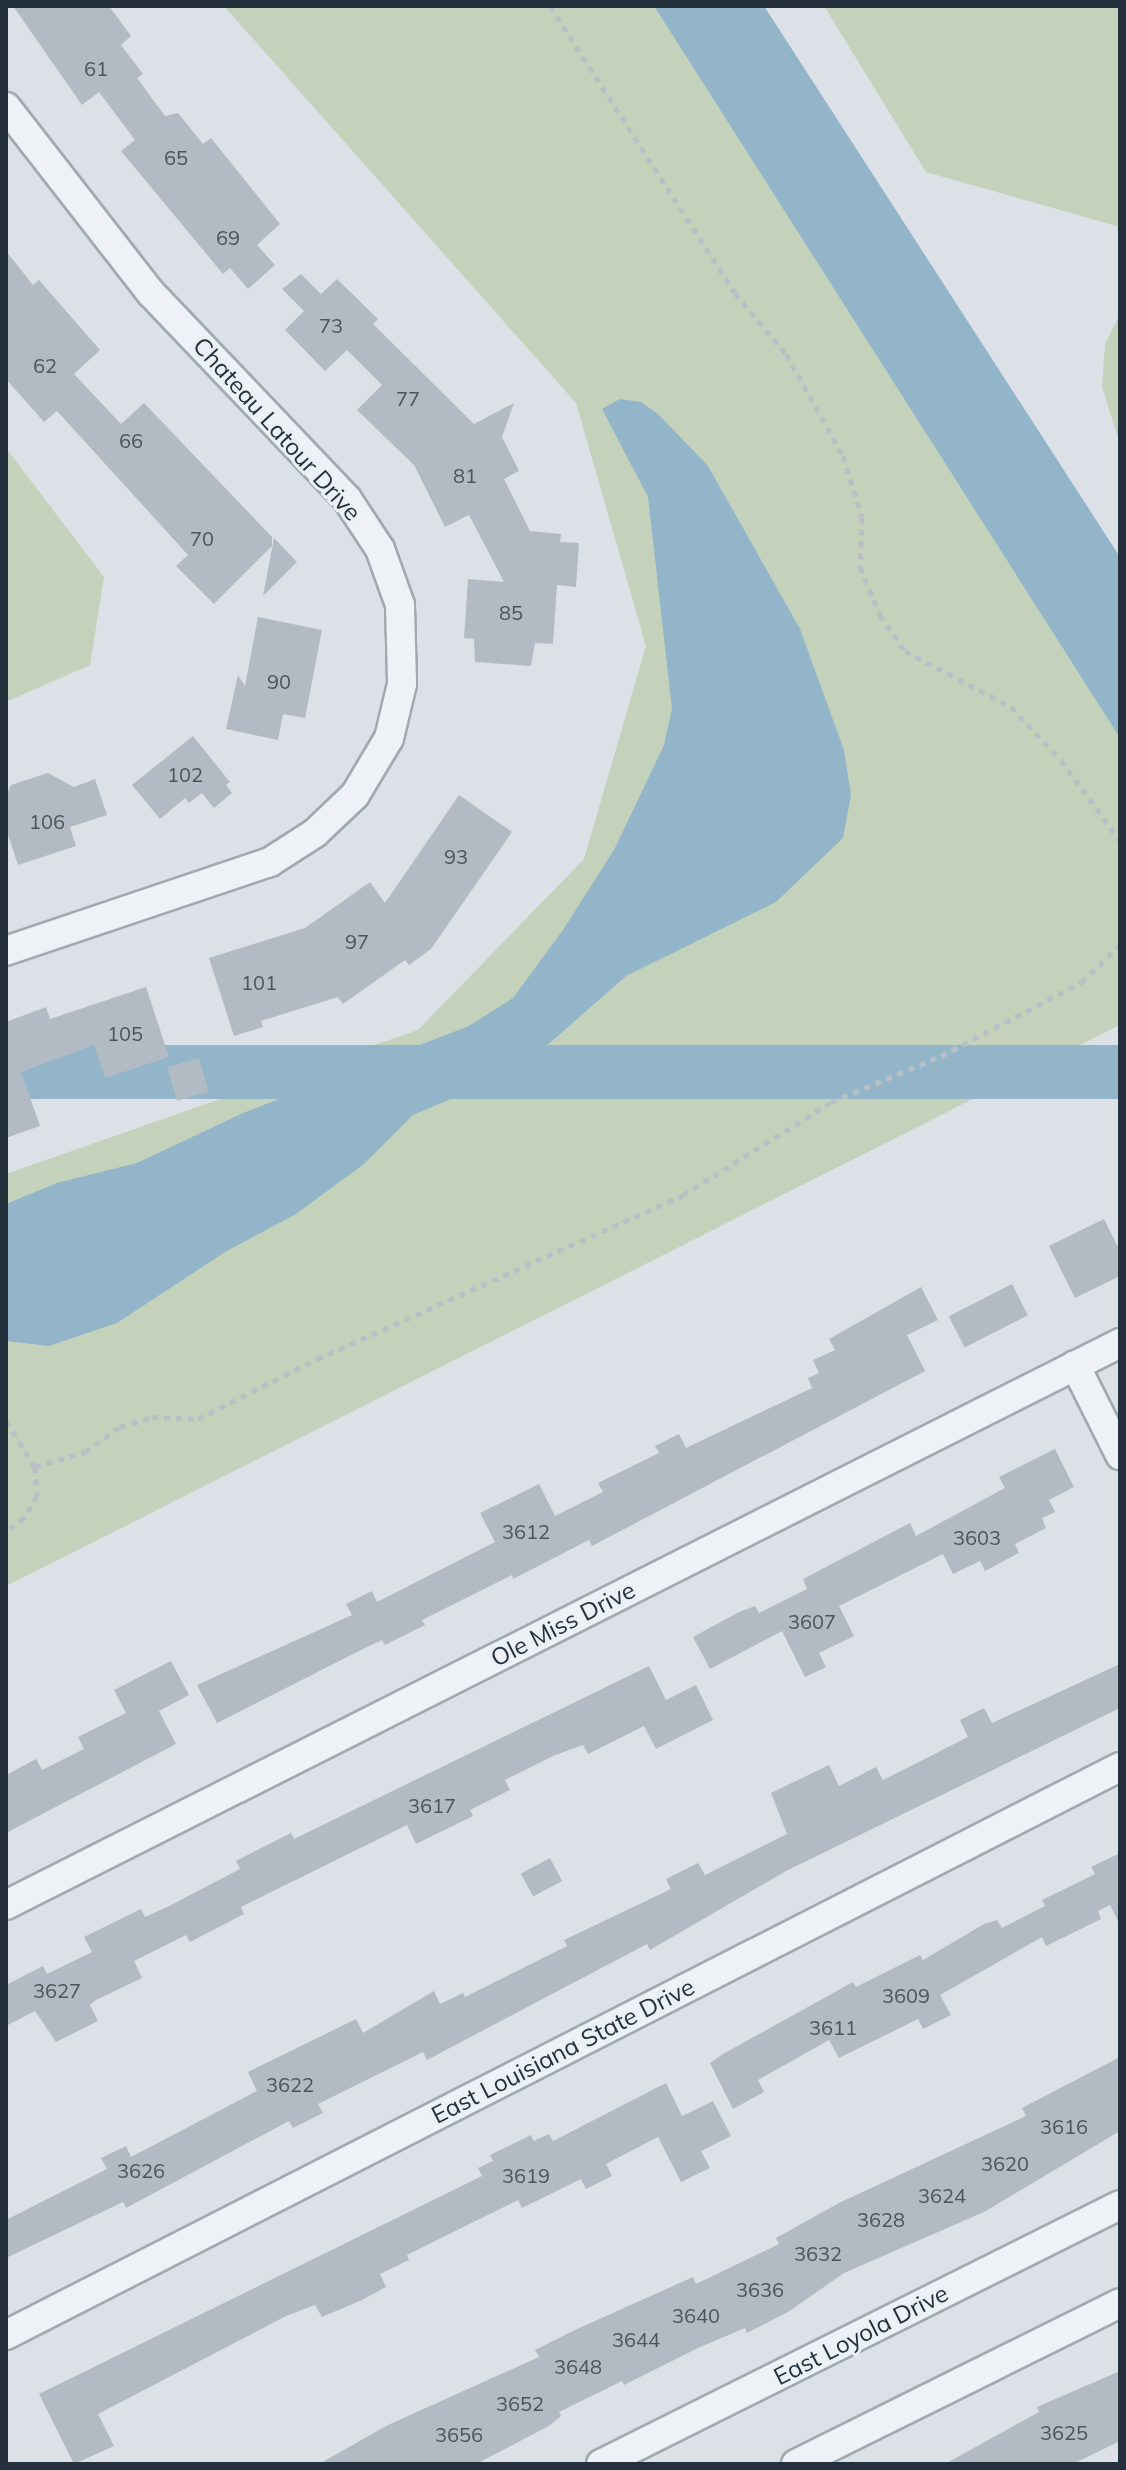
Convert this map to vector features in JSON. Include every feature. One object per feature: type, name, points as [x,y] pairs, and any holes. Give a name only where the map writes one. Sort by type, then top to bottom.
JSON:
[{"type":"street","name":"Chateau Latour Drive","points":[[6,107],[151,293],[347,499],[380,549],[400,605],[402,684],[389,738],[362,784],[315,833],[270,862],[6,951]]},
{"type":"street","name":"Ole Miss Drive","points":[[6,1905],[1120,1343]]},
{"type":"street","points":[[1075,1365],[1120,1455]]},
{"type":"street","name":"East Louisiana State Drive","points":[[6,2335],[1120,1767]]},
{"type":"street","name":"East Loyola Drive","points":[[601,2464],[1120,2205]]},
{"type":"street","points":[[796,2464],[1120,2303]]},
{"type":"path","points":[[550,6],[735,293],[786,354],[843,456],[862,517],[860,567],[880,615],[905,651],[1011,707],[1061,760],[1120,841]]},
{"type":"path","points":[[35,1467],[85,1452],[120,1427],[152,1417],[198,1419],[317,1359],[683,1195],[831,1102],[941,1056],[1082,982],[1120,945]]},
{"type":"path","points":[[6,1421],[35,1467],[37,1496],[24,1518],[6,1531]]},
{"type":"green space","points":[[224,6],[654,6],[1120,738],[1120,1025],[6,1586],[6,1174],[418,1030],[584,859],[646,646],[576,403]]},
{"type":"green space","points":[[824,6],[1120,6],[1120,227],[926,172]]},
{"type":"green space","points":[[1120,314],[1120,444],[1102,387],[1105,344]]},
{"type":"green space","points":[[6,448],[104,577],[90,665],[6,702]]},
{"type":"water","points":[[654,6],[764,6],[1120,557],[1120,738]]},
{"type":"water","points":[[620,399],[641,402],[658,414],[708,466],[800,629],[844,750],[851,795],[843,838],[776,902],[626,976],[551,1042],[495,1080],[413,1115],[364,1164],[296,1214],[225,1252],[117,1323],[49,1346],[6,1341],[6,1204],[57,1183],[137,1163],[243,1113],[469,1026],[513,998],[563,930],[615,848],[664,745],[672,709],[648,497],[602,409]]},
{"type":"water","points":[[6,1045],[1120,1045],[1120,1099],[6,1099]]},
{"type":"building","points":[[13,6],[109,6],[131,36],[121,45],[143,74],[137,78],[165,116],[178,113],[203,144],[211,138],[280,224],[257,245],[275,265],[248,289],[230,268],[223,274],[121,151],[135,140],[99,92],[82,105]]},
{"type":"building","points":[[6,251],[33,285],[39,280],[100,350],[74,374],[121,424],[144,403],[272,537],[272,546],[214,604],[176,566],[188,555],[57,411],[44,422],[6,379]]},
{"type":"building","points":[[301,274],[321,294],[337,279],[378,319],[373,324],[474,424],[514,403],[502,437],[519,471],[504,479],[530,531],[561,534],[560,542],[579,543],[576,587],[557,585],[553,644],[535,643],[531,666],[475,662],[474,639],[464,638],[468,579],[504,582],[469,515],[445,527],[414,465],[357,410],[382,385],[347,350],[325,371],[285,330],[304,311],[282,289]]},
{"type":"building","points":[[274,538],[297,562],[263,596]]},
{"type":"building","points":[[258,617],[322,630],[305,718],[283,714],[278,740],[226,729],[238,675],[245,686]]},
{"type":"building","points":[[193,736],[230,782],[226,785],[232,793],[214,808],[202,793],[189,803],[185,798],[160,819],[132,785]]},
{"type":"building","points":[[48,773],[74,787],[95,779],[107,815],[70,827],[76,846],[18,865],[6,829],[6,795],[11,785]]},
{"type":"building","points":[[459,795],[512,832],[431,949],[409,965],[405,960],[343,1004],[338,997],[261,1021],[263,1027],[234,1036],[209,958],[305,928],[370,882],[385,903]]},
{"type":"building","points":[[146,987],[169,1057],[105,1078],[94,1045],[21,1072],[40,1126],[6,1138],[6,1022],[46,1007],[50,1019]]},
{"type":"building","points":[[199,1058],[209,1092],[177,1101],[167,1067]]},
{"type":"building","points":[[1104,1219],[1120,1251],[1120,1276],[1075,1298],[1049,1246]]},
{"type":"building","points":[[1012,1284],[1028,1315],[965,1347],[949,1316]]},
{"type":"building","points":[[921,1287],[938,1320],[907,1335],[925,1371],[592,1546],[589,1540],[513,1579],[512,1575],[422,1620],[425,1625],[385,1645],[382,1640],[367,1647],[217,1723],[197,1685],[352,1615],[346,1604],[372,1591],[377,1602],[495,1542],[480,1513],[539,1484],[555,1516],[603,1492],[598,1483],[659,1453],[655,1446],[679,1434],[686,1448],[812,1388],[808,1378],[819,1373],[813,1360],[835,1350],[829,1339]]},
{"type":"building","points":[[1055,1449],[1074,1487],[1049,1500],[1055,1512],[1042,1518],[1046,1528],[1015,1544],[1019,1553],[985,1571],[980,1561],[953,1574],[943,1554],[839,1606],[854,1636],[819,1653],[826,1667],[805,1677],[782,1631],[710,1669],[693,1637],[739,1612],[755,1606],[759,1613],[807,1589],[803,1579],[910,1523],[916,1536],[1005,1488],[999,1477]]},
{"type":"building","points":[[171,1661],[189,1695],[159,1711],[176,1744],[6,1833],[6,1775],[36,1759],[42,1770],[84,1749],[78,1737],[126,1713],[114,1690]]},
{"type":"building","points":[[1120,1664],[1120,1708],[786,1871],[650,1950],[647,1944],[427,2060],[423,2052],[318,2104],[323,2113],[293,2128],[289,2121],[126,2208],[123,2202],[6,2258],[6,2220],[107,2169],[101,2158],[126,2146],[131,2157],[257,2091],[248,2072],[356,2019],[363,2033],[434,1991],[440,2004],[463,1993],[465,1997],[567,1946],[564,1940],[671,1889],[666,1879],[698,1863],[705,1875],[787,1834],[771,1793],[829,1765],[839,1786],[876,1767],[883,1780],[968,1737],[960,1720],[984,1708],[992,1723]]},
{"type":"building","points":[[649,1666],[666,1700],[696,1685],[713,1720],[656,1749],[644,1726],[588,1754],[583,1745],[553,1756],[505,1780],[510,1790],[470,1810],[473,1816],[416,1844],[407,1825],[241,1907],[244,1914],[190,1942],[186,1935],[134,1961],[142,1978],[96,2000],[90,2005],[98,2021],[56,2042],[35,2011],[6,2026],[6,1985],[43,1966],[47,1974],[92,1952],[84,1937],[141,1909],[145,1917],[169,1906],[240,1869],[236,1861],[291,1833],[294,1839]]},
{"type":"building","points":[[1120,1853],[1120,1925],[1110,1905],[1098,1911],[1101,1919],[1046,1946],[1042,1937],[940,1995],[951,2015],[923,2029],[918,2019],[839,2058],[829,2040],[758,2080],[764,2092],[733,2109],[710,2063],[723,2054],[853,1982],[856,1987],[920,1955],[923,1960],[984,1924],[997,1920],[1002,1928],[1045,1906],[1042,1900],[1095,1874],[1091,1867]]},
{"type":"building","points":[[550,1858],[562,1881],[533,1896],[521,1873]]},
{"type":"building","points":[[1120,2057],[1120,2131],[984,2212],[844,2273],[788,2312],[747,2333],[745,2328],[624,2385],[622,2381],[559,2412],[561,2416],[549,2426],[476,2464],[319,2464],[388,2425],[539,2357],[535,2350],[575,2330],[693,2277],[696,2284],[779,2244],[776,2238],[839,2203],[1026,2116],[1022,2108]]},
{"type":"building","points":[[666,2083],[682,2116],[713,2101],[731,2136],[701,2151],[710,2168],[681,2182],[658,2137],[606,2164],[612,2176],[586,2189],[581,2179],[522,2208],[518,2200],[407,2255],[409,2260],[380,2274],[386,2287],[362,2300],[322,2317],[315,2305],[286,2316],[98,2414],[114,2446],[74,2464],[39,2394],[482,2176],[478,2168],[493,2161],[490,2155],[531,2135],[534,2141],[549,2134],[553,2141]]},
{"type":"building","points":[[1120,2371],[1120,2441],[1073,2464],[945,2464],[1039,2412],[1037,2407]]}]
